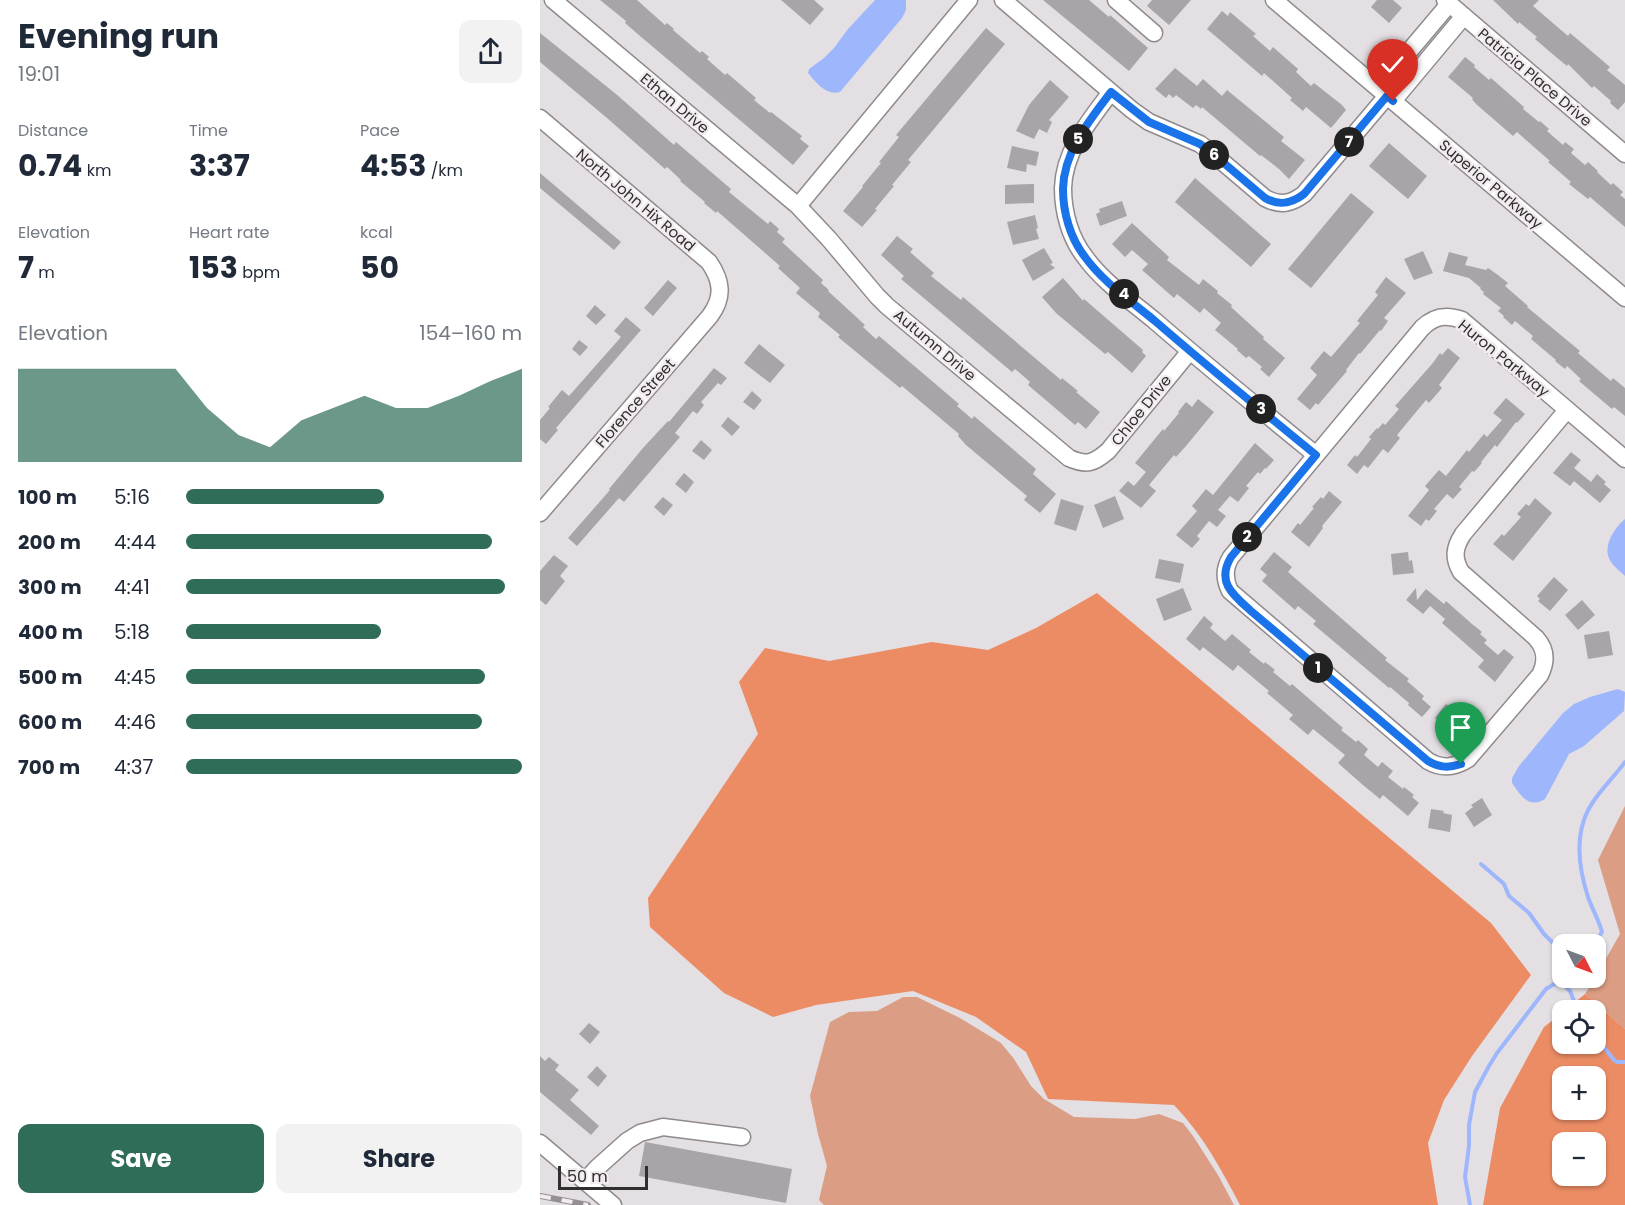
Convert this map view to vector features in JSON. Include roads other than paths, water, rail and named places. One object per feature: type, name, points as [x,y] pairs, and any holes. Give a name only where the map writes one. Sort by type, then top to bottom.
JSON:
[{"type":"street","name":"Ethan Drive","points":[[553,0],[798,206]]},
{"type":"street","points":[[798,206],[969,0]]},
{"type":"street","points":[[1003,0],[1149,122],[1200,144],[1265,198],[1281,204],[1289,203],[1304,194],[1386,95],[1447,2]]},
{"type":"street","name":"Superior Parkway","points":[[1274,0],[1625,298]]},
{"type":"street","name":"Patricia Place Drive","points":[[1447,2],[1625,154]]},
{"type":"street","points":[[1126,3],[1154,33]]},
{"type":"street","points":[[1386,95],[1405,84],[1464,16]]},
{"type":"street","points":[[1111,92],[1086,125],[1075,144],[1068,163],[1063,189],[1066,215],[1073,237],[1084,256],[1097,271],[1316,455]]},
{"type":"street","name":"North John Hix Road","points":[[540,118],[709,262],[716,273],[720,289]]},
{"type":"street","name":"Autumn Drive","points":[[798,206],[887,306],[1069,458],[1088,463]]},
{"type":"street","name":"Florence Street","points":[[540,513],[710,316],[718,302],[720,289]]},
{"type":"street","name":"Huron Parkway","points":[[1567,410],[1462,534],[1457,544],[1455,558],[1464,576],[1539,641],[1544,650],[1545,661],[1540,675],[1472,755],[1461,764],[1450,767],[1439,766],[1428,761],[1232,595],[1228,587],[1226,572],[1231,557],[1430,320],[1448,316],[1462,320],[1625,459]]},
{"type":"street","name":"Chloe Drive","points":[[1088,463],[1099,459],[1108,451],[1190,351]]},
{"type":"street","points":[[585,1181],[597,1167],[640,1133],[663,1127],[742,1137]]},
{"type":"street","points":[[540,1143],[613,1205]]},
{"type":"water","points":[[875,0],[906,0],[906,10],[902,18],[840,92],[826,90],[808,73],[809,69],[834,48]]},
{"type":"water","points":[[1625,519],[1625,576],[1611,562],[1607,551],[1613,533]]},
{"type":"water","points":[[1618,689],[1625,692],[1624,711],[1584,746],[1569,754],[1545,799],[1534,803],[1526,800],[1512,783],[1512,778],[1519,766],[1563,713],[1574,704]]},
{"type":"waterway","points":[[1601,934],[1602,932],[1582,873],[1580,837],[1582,825],[1593,802],[1625,762]]},
{"type":"waterway","points":[[1481,864],[1504,884],[1509,896],[1529,913],[1544,934],[1561,951],[1560,981],[1570,991],[1574,1000]]},
{"type":"waterway","points":[[1470,1205],[1465,1177],[1469,1125],[1475,1092],[1497,1053],[1546,989],[1552,985]]},
{"type":"waterway","points":[[1606,1050],[1617,1062],[1625,1062]]},
{"type":"railway","points":[[540,1196],[588,1205]]}]
